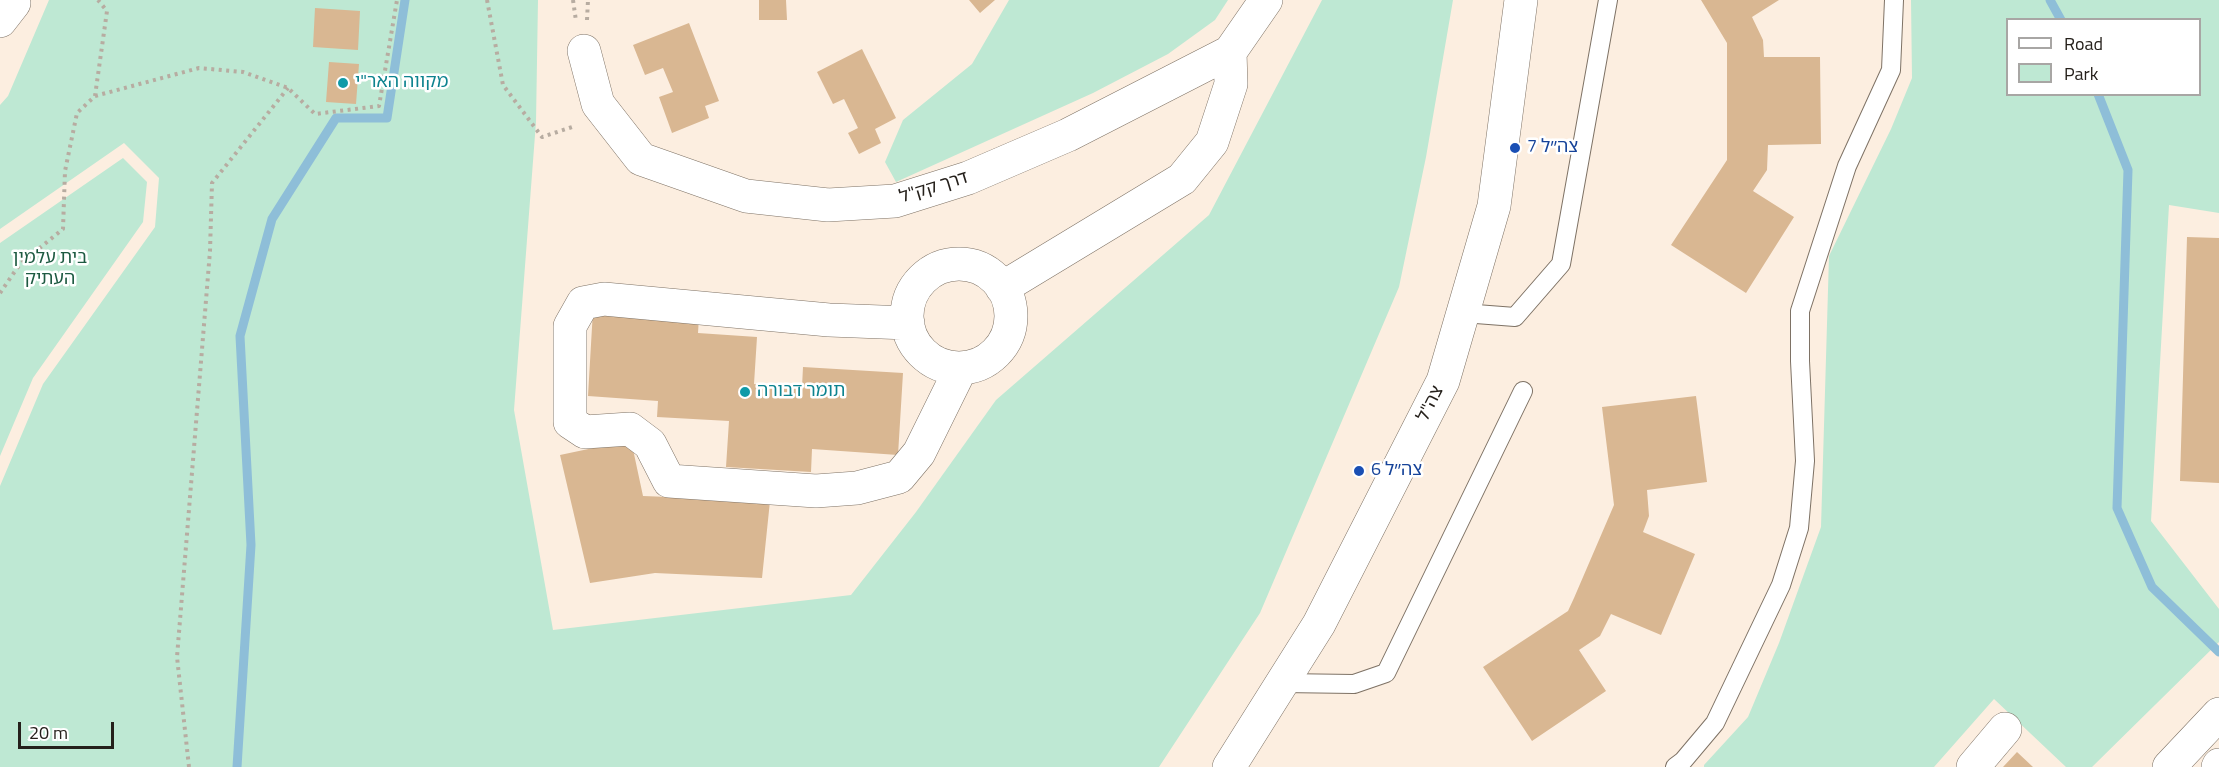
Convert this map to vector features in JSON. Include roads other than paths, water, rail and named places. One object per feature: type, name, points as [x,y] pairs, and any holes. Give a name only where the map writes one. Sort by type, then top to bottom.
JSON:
[{"type":"street","name":"דרך קק\"ל","points":[[584,51],[598,104],[641,159],[746,196],[828,205],[895,201],[968,178],[1068,135],[1230,52],[1266,0]]},
{"type":"street","name":"צה\"ל","points":[[1229,767],[1319,624],[1443,381],[1494,206],[1521,0]]},
{"type":"street","points":[[1002,288],[1182,179],[1212,142],[1231,84],[1230,52]]},
{"type":"street","points":[[958,264],[975,266],[991,274],[1002,288],[1009,304],[1011,322],[1006,339],[995,354],[981,364],[961,368],[946,367],[932,361],[920,351],[911,338],[908,308],[914,291],[925,277],[940,268],[958,264]]},
{"type":"street","points":[[908,323],[829,320],[604,299],[583,303],[570,326],[570,422],[585,432],[630,429],[650,444],[669,481],[816,491],[857,488],[899,477],[919,453],[961,368]]},
{"type":"street","points":[[2169,767],[2219,714]]},
{"type":"street","points":[[1973,767],[2005,729]]},
{"type":"lane","points":[[1463,314],[1515,317],[1560,264],[1608,0]]},
{"type":"lane","points":[[1675,767],[1683,761],[1715,723],[1781,585],[1798,528],[1805,461],[1800,311],[1847,166],[1891,70],[1894,0]]},
{"type":"lane","points":[[1282,683],[1354,684],[1386,673],[1522,391]]},
{"type":"waterway","points":[[237,767],[251,545],[240,336],[272,219],[336,118],[387,118],[405,0]]},
{"type":"waterway","points":[[2050,0],[2060,18]]},
{"type":"waterway","points":[[2099,96],[2128,170],[2117,508],[2152,587],[2219,652]]},
{"type":"place","name":"מקווה האר\"י","points":[[343,83]]},
{"type":"place","name":"צה״ל 7","points":[[1515,148]]},
{"type":"place","name":"תומר דבורה","points":[[745,392]]},
{"type":"place","name":"צה״ל 6","points":[[1359,471]]},
{"type":"park label","name":"בית עלמין העתיק","points":[[50,269]]}]
